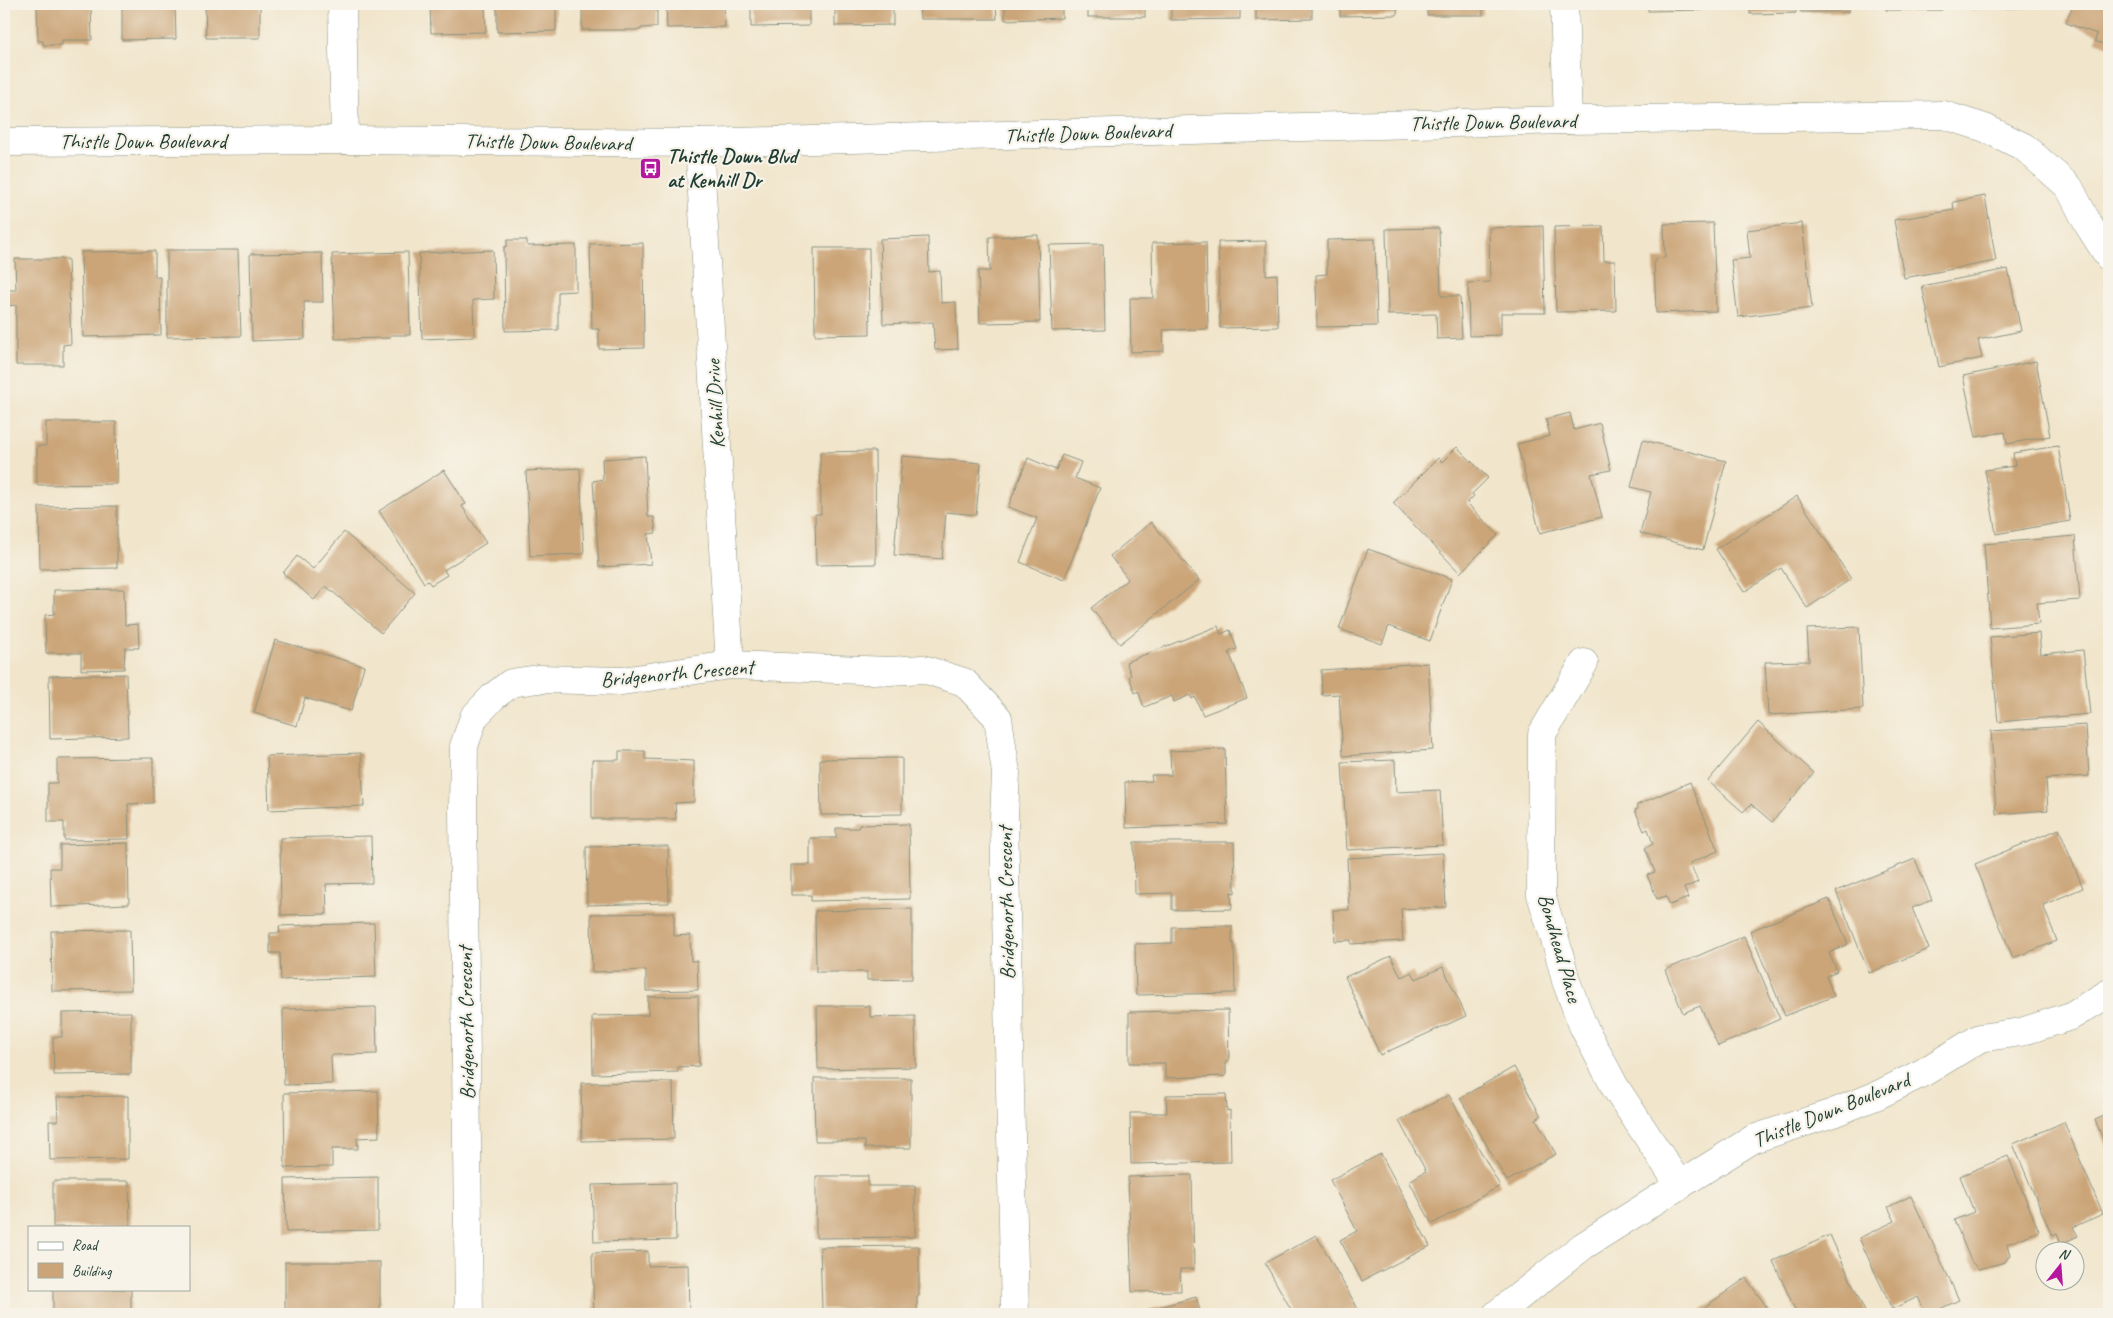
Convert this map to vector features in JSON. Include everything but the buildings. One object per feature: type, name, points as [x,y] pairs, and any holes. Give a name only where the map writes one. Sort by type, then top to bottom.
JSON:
[{"type":"street","points":[[342,4],[345,140]]},
{"type":"street","points":[[1564,4],[1568,120]]},
{"type":"street","name":"Thistle Down Boulevard","points":[[4,142],[345,140],[699,143],[1568,120],[1944,114],[1985,128],[2024,147],[2069,187],[2089,226],[2109,257]]},
{"type":"street","name":"Kenhill Drive","points":[[699,143],[730,665]]},
{"type":"street","name":"Bondhead Place","points":[[1584,664],[1542,734],[1541,896],[1558,946],[1566,981],[1584,1026],[1615,1087],[1680,1186]]},
{"type":"street","name":"Bridgenorth Crescent","points":[[470,1314],[463,810],[464,746],[474,717],[493,697],[511,683],[538,680],[622,681],[730,665],[890,671],[923,669],[964,682],[998,718],[1006,773],[1004,818],[1015,1314]]},
{"type":"street","name":"Thistle Down Boulevard","points":[[1497,1314],[1583,1246],[1753,1139],[1878,1096],[1924,1072],[1980,1038],[2021,1032],[2071,1016],[2109,992]]},
{"type":"place","name":"Thistle Down Blvd at Kenhill Dr","points":[[651,168]]}]
